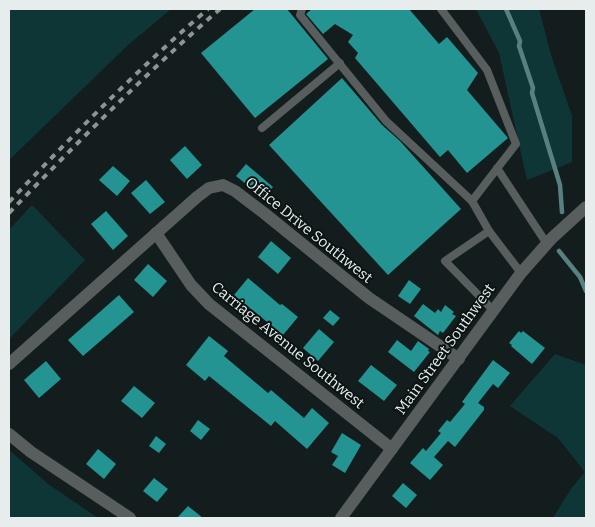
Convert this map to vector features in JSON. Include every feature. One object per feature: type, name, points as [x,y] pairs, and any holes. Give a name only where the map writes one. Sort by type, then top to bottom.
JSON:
[{"type":"street","name":"Office Drive Southwest","points":[[9,364],[196,197],[209,188],[223,185],[235,191],[264,213],[369,298],[459,359]]},
{"type":"street","name":"Main Street Southwest","points":[[341,518],[521,273],[547,244],[586,207]]},
{"type":"street","name":"Carriage Avenue Southwest","points":[[156,233],[191,285],[209,304],[392,449]]},
{"type":"street","points":[[9,434],[31,452],[130,518]]},
{"type":"lane","points":[[302,9],[300,15],[386,121],[472,201],[489,231],[521,273]]},
{"type":"lane","points":[[441,9],[487,70],[516,144],[472,201]]},
{"type":"lane","points":[[262,128],[340,63]]},
{"type":"lane","points":[[498,168],[547,244]]},
{"type":"lane","points":[[489,231],[445,261],[494,311]]},
{"type":"shaded area","points":[[9,9],[171,9],[128,45],[9,160]]},
{"type":"shaded area","points":[[476,9],[539,9],[551,55],[572,116],[572,162],[527,180],[499,53]]},
{"type":"shaded area","points":[[32,205],[85,260],[9,339],[9,230]]},
{"type":"shaded area","points":[[555,354],[586,365],[586,518],[553,518],[571,489],[585,472],[558,438],[510,406]]},
{"type":"shaded area","points":[[9,450],[48,484],[98,518],[9,518]]},
{"type":"building","points":[[255,9],[287,9],[328,59],[255,118],[201,53]]},
{"type":"building","points":[[312,9],[409,9],[439,44],[447,37],[478,73],[467,90],[508,138],[467,173],[448,150],[440,157],[355,58],[358,53],[348,42],[353,35],[335,24],[323,34],[306,14]]},
{"type":"building","points":[[342,78],[382,125],[400,141],[461,209],[388,275],[269,145]]},
{"type":"building","points":[[185,146],[202,165],[187,179],[170,160]]},
{"type":"building","points":[[246,164],[273,187],[263,198],[236,176]]},
{"type":"building","points":[[113,166],[130,181],[117,196],[99,180]]},
{"type":"building","points":[[146,180],[165,202],[150,214],[131,193]]},
{"type":"building","points":[[106,211],[128,236],[113,250],[91,224]]},
{"type":"building","points":[[271,241],[291,258],[278,274],[258,257]]},
{"type":"building","points":[[148,264],[167,281],[153,297],[134,280]]},
{"type":"building","points":[[248,278],[280,305],[282,304],[298,317],[283,335],[234,295]]},
{"type":"building","points":[[409,280],[421,289],[410,304],[398,296]]},
{"type":"building","points":[[119,295],[134,312],[83,356],[68,340]]},
{"type":"building","points":[[423,304],[435,313],[438,309],[441,312],[445,305],[454,312],[452,314],[456,316],[443,333],[440,331],[438,335],[414,316]]},
{"type":"building","points":[[330,310],[340,318],[333,326],[323,318]]},
{"type":"building","points":[[319,329],[334,342],[318,361],[303,348]]},
{"type":"building","points":[[519,331],[521,333],[523,331],[545,348],[532,364],[509,343]]},
{"type":"building","points":[[209,336],[228,351],[224,356],[268,393],[271,390],[304,418],[312,408],[329,423],[307,449],[275,421],[271,426],[209,376],[205,381],[186,365]]},
{"type":"building","points":[[397,340],[411,351],[418,341],[429,349],[428,351],[430,352],[414,372],[388,352]]},
{"type":"building","points":[[493,360],[510,373],[498,388],[493,384],[478,403],[484,407],[484,410],[455,447],[448,441],[434,457],[443,465],[430,480],[410,463],[423,448],[426,451],[441,433],[438,431],[447,420],[450,422],[465,404],[462,402]]},
{"type":"building","points":[[46,361],[61,379],[39,398],[24,380]]},
{"type":"building","points":[[371,365],[397,385],[384,401],[358,381]]},
{"type":"building","points":[[134,386],[155,403],[142,418],[121,401]]},
{"type":"building","points":[[198,420],[210,429],[201,440],[190,431]]},
{"type":"building","points":[[342,433],[361,445],[345,473],[332,465],[338,456],[331,452]]},
{"type":"building","points":[[156,436],[166,444],[159,453],[149,446]]},
{"type":"building","points":[[98,449],[116,464],[104,479],[86,464]]},
{"type":"building","points":[[154,478],[168,489],[157,502],[143,491]]},
{"type":"building","points":[[403,483],[417,495],[406,508],[392,496]]},
{"type":"building","points":[[188,506],[203,518],[177,518]]},
{"type":"waterway","points":[[506,9],[520,41],[519,46],[533,88],[532,93],[560,185],[562,212]]},
{"type":"waterway","points":[[559,251],[580,277],[586,291]]},
{"type":"railway","points":[[9,202],[106,103],[208,9]]},
{"type":"railway","points":[[9,213],[139,83],[220,9]]}]
